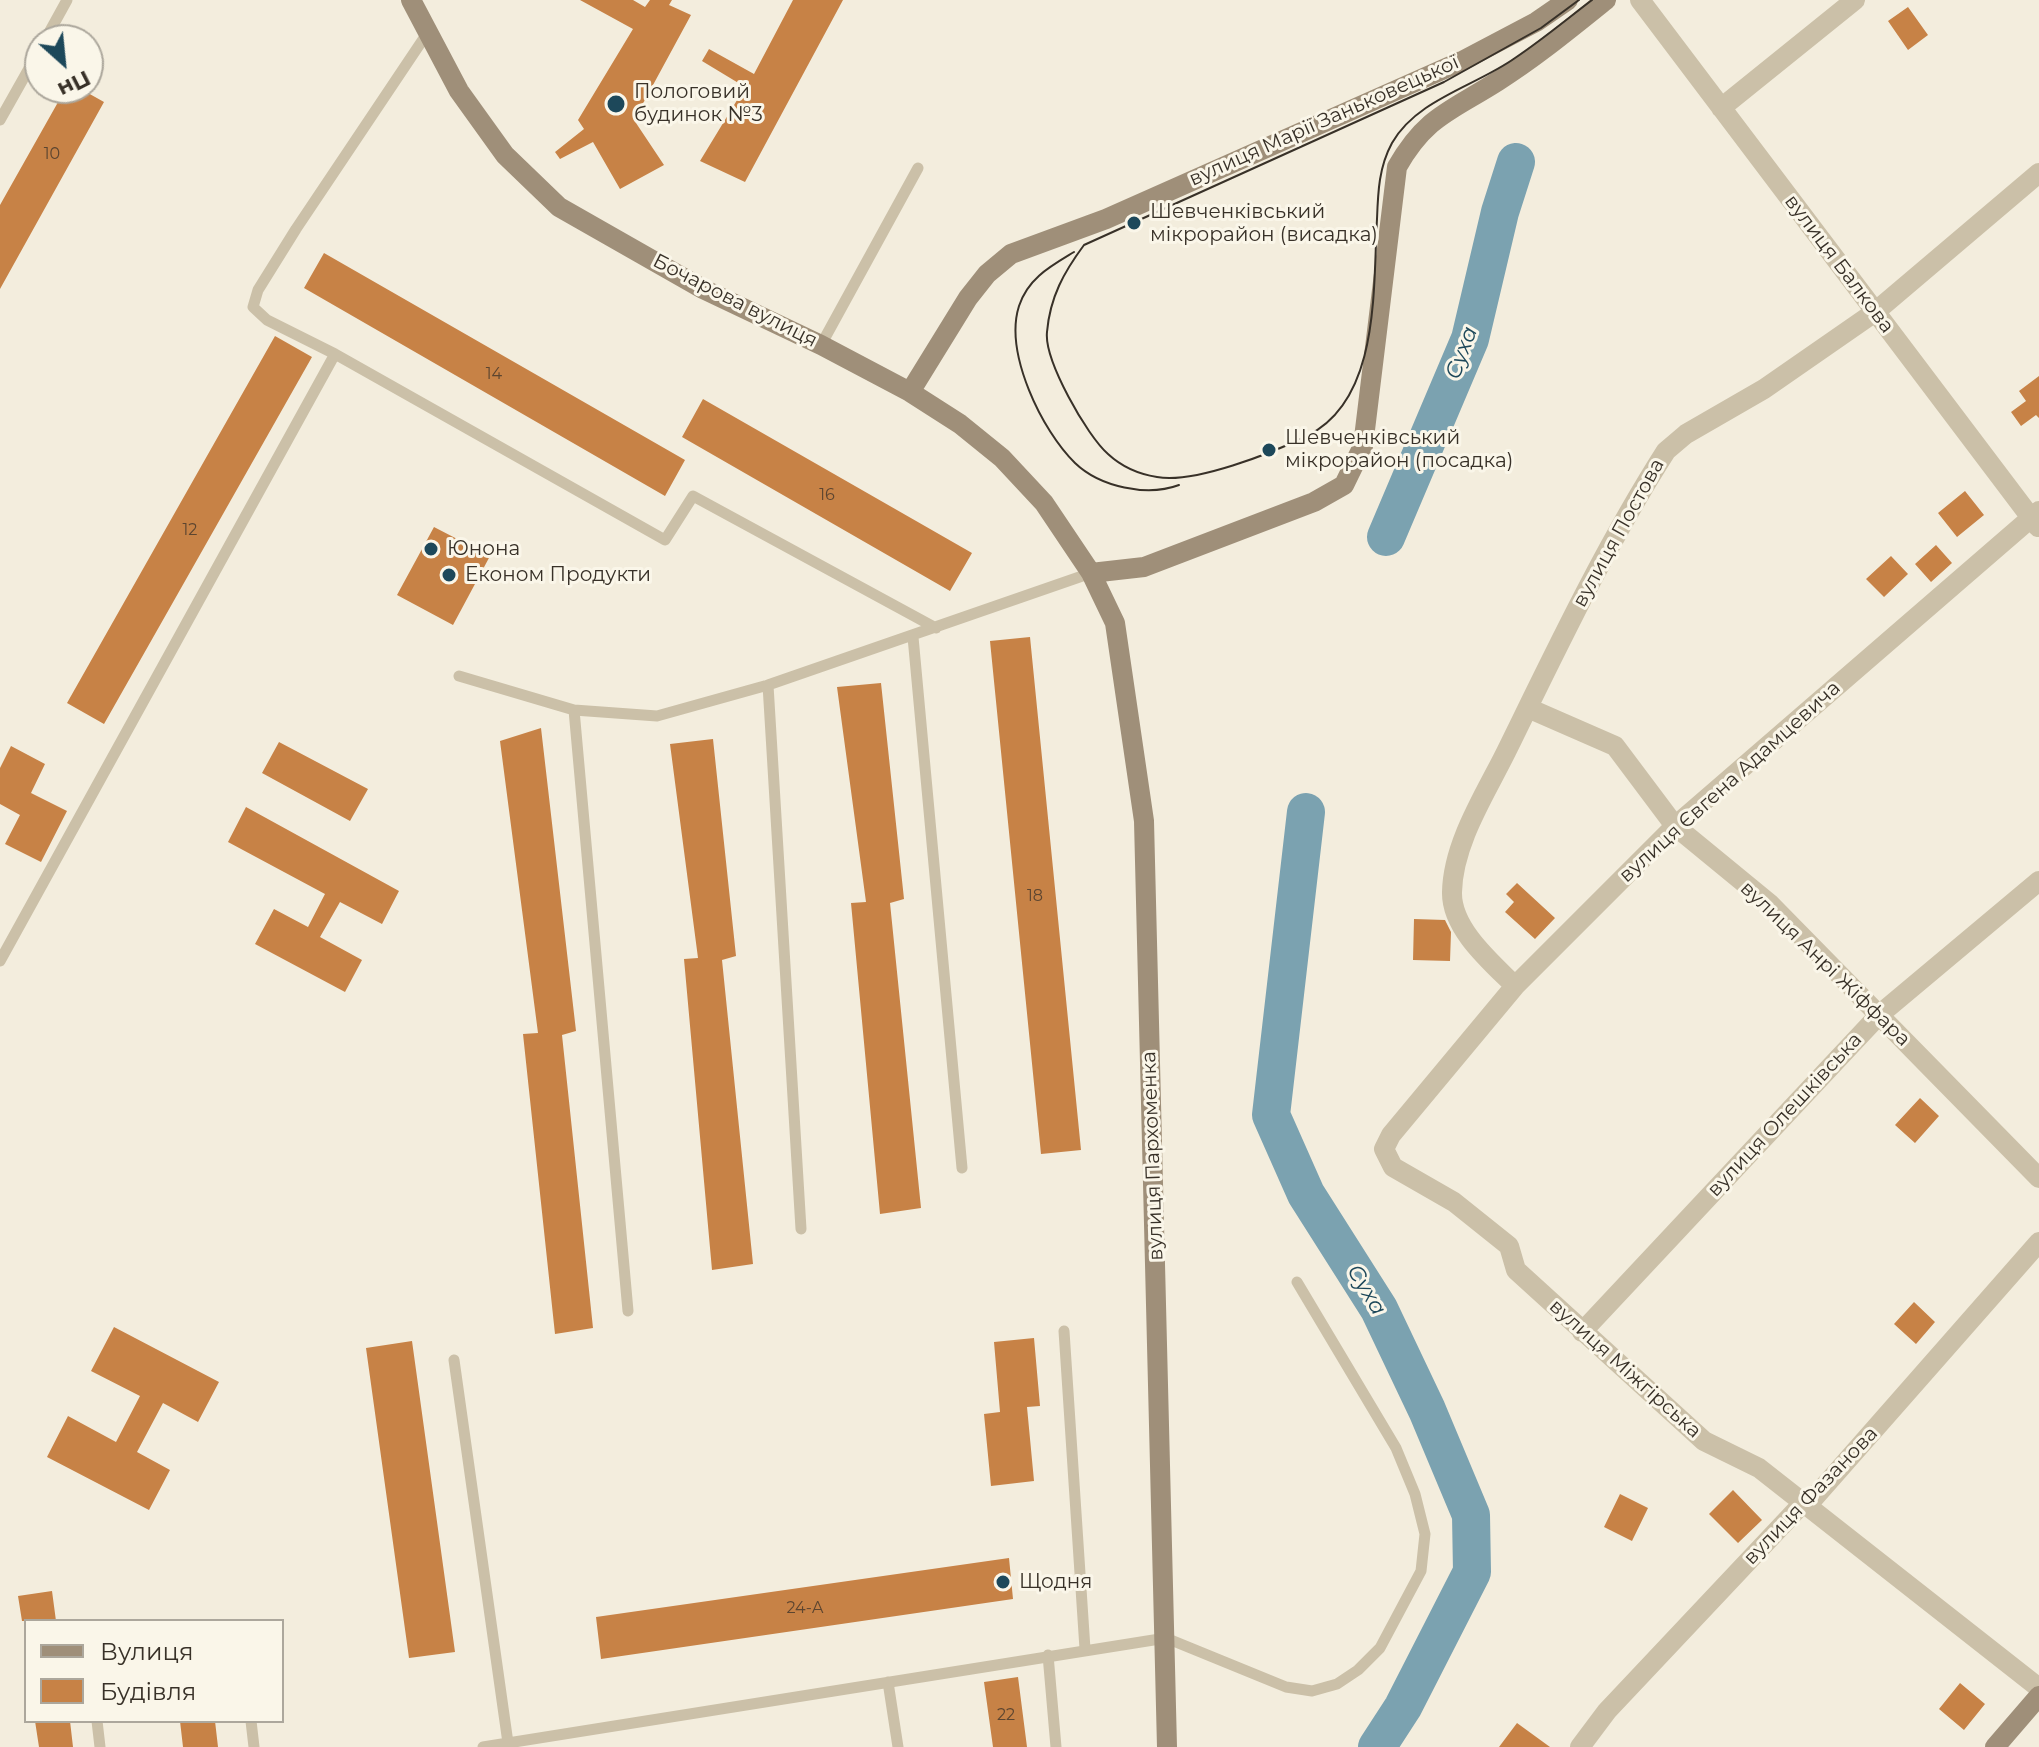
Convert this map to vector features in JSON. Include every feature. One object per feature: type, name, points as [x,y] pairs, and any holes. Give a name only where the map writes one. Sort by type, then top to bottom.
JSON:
[{"type":"street","name":"Бочарова вулиця","points":[[411,0],[459,91],[505,155],[559,207],[703,289],[821,345],[910,392],[960,424],[1002,458],[1044,503],[1091,573]]},
{"type":"street","name":"вулиця Марії Заньковецької","points":[[910,392],[968,298],[987,274],[1011,254],[1106,219],[1462,61],[1536,22],[1568,0]]},
{"type":"street","name":"вулиця Марії Заньковецької","points":[[1091,573],[1144,567],[1314,502],[1344,485],[1363,446],[1397,167],[1412,140],[1439,114],[1497,82],[1606,0]]},
{"type":"street","name":"вулиця Балкова","points":[[1640,0],[1875,312],[2036,519]]},
{"type":"street","points":[[1721,108],[1855,0]]},
{"type":"street","name":"вулиця Постова","points":[[1515,986],[1473,942],[1451,894],[1462,842],[1597,570],[1666,451],[1686,434],[1764,389],[1875,312],[2039,173]]},
{"type":"street","name":"вулиця Євгена Адамцевича","points":[[1384,1149],[1391,1135],[1515,986],[1675,826],[2036,519]]},
{"type":"street","name":"вулиця Пархоменка","points":[[1091,573],[1115,623],[1144,821],[1167,1747]]},
{"type":"street","name":"вулиця Анрі Жіффара","points":[[1528,708],[1615,746],[1675,826],[1770,904],[2039,1178]]},
{"type":"street","name":"вулиця Олешківська","points":[[1582,1332],[1879,1015],[2039,881]]},
{"type":"street","name":"вулиця Міжгірська","points":[[1384,1149],[1393,1167],[1454,1202],[1509,1246],[1516,1270],[1704,1441],[1759,1468],[2039,1688]]},
{"type":"street","name":"вулиця Фазанова","points":[[1580,1747],[1607,1711],[1803,1503],[1814,1498],[2039,1242]]},
{"type":"street","points":[[1995,1747],[2039,1696]]},
{"type":"lane","points":[[54,24],[67,0]]},
{"type":"lane","points":[[428,32],[258,290],[253,307],[267,320],[335,354],[665,540],[693,496],[936,628]]},
{"type":"lane","points":[[0,120],[24,77]]},
{"type":"lane","points":[[821,345],[918,168]]},
{"type":"lane","points":[[0,961],[335,354]]},
{"type":"lane","points":[[459,676],[574,710],[657,716],[768,685],[913,637],[1050,584],[1091,573]]},
{"type":"lane","points":[[913,637],[962,1168]]},
{"type":"lane","points":[[768,685],[801,1229]]},
{"type":"lane","points":[[574,710],[628,1311]]},
{"type":"lane","points":[[483,1747],[1166,1638],[1286,1687],[1312,1691],[1348,1677],[1380,1648],[1421,1571],[1425,1534],[1415,1494],[1396,1448],[1297,1282]]},
{"type":"lane","points":[[1064,1331],[1085,1649]]},
{"type":"lane","points":[[454,1360],[508,1743]]},
{"type":"lane","points":[[1048,1655],[1056,1747]]},
{"type":"lane","points":[[888,1682],[898,1747]]},
{"type":"lane","points":[[97,1723],[100,1747]]},
{"type":"lane","points":[[251,1723],[254,1747]]},
{"type":"building","points":[[580,0],[633,0],[645,7],[650,0],[672,0],[669,5],[691,15],[634,120],[664,165],[620,189],[593,142],[560,159],[555,152],[584,129],[578,120],[633,29]]},
{"type":"building","points":[[793,0],[843,0],[745,182],[700,161],[745,87],[702,61],[709,49],[754,74]]},
{"type":"building","points":[[1908,7],[1928,35],[1908,50],[1888,21]]},
{"type":"building","points":[[57,104],[103,104],[0,289],[0,205]]},
{"type":"building","points":[[324,253],[685,460],[665,496],[304,288]]},
{"type":"building","points":[[275,336],[312,357],[104,724],[67,703]]},
{"type":"building","points":[[2039,376],[2039,418],[2036,415],[2021,426],[2011,412],[2026,401],[2019,391]]},
{"type":"building","points":[[703,399],[972,553],[950,591],[682,437]]},
{"type":"building","points":[[1965,491],[1984,515],[1957,537],[1938,513]]},
{"type":"building","points":[[434,527],[490,556],[453,625],[397,595]]},
{"type":"building","points":[[1936,545],[1952,563],[1931,582],[1915,564]]},
{"type":"building","points":[[1891,556],[1908,574],[1884,597],[1866,579]]},
{"type":"building","points":[[1030,637],[1081,1150],[1041,1154],[990,641]]},
{"type":"building","points":[[881,683],[904,899],[890,903],[921,1208],[880,1214],[851,903],[866,902],[837,687]]},
{"type":"building","points":[[541,728],[576,1031],[562,1035],[593,1328],[555,1334],[523,1034],[538,1033],[500,741]]},
{"type":"building","points":[[713,739],[736,956],[722,960],[753,1264],[712,1270],[684,959],[698,958],[670,744]]},
{"type":"building","points":[[279,742],[368,789],[350,821],[262,773]]},
{"type":"building","points":[[11,746],[45,764],[31,793],[67,811],[41,862],[5,844],[20,815],[0,804],[0,768]]},
{"type":"building","points":[[246,807],[399,891],[382,924],[340,902],[320,937],[362,960],[345,992],[255,944],[274,909],[308,927],[325,894],[228,842]]},
{"type":"building","points":[[1517,883],[1555,918],[1535,939],[1505,912],[1514,902],[1506,894]]},
{"type":"building","points":[[1414,919],[1445,920],[1451,932],[1450,961],[1413,960]]},
{"type":"building","points":[[1920,1098],[1939,1116],[1915,1143],[1895,1125]]},
{"type":"building","points":[[1914,1302],[1935,1322],[1916,1344],[1894,1324]]},
{"type":"building","points":[[114,1327],[219,1382],[198,1422],[163,1403],[137,1452],[170,1470],[149,1510],[47,1457],[68,1416],[116,1442],[140,1396],[91,1371]]},
{"type":"building","points":[[1034,1338],[1040,1406],[1027,1407],[1034,1481],[991,1486],[984,1414],[1000,1412],[994,1342]]},
{"type":"building","points":[[412,1341],[455,1652],[409,1658],[366,1348]]},
{"type":"building","points":[[1733,1490],[1762,1520],[1738,1543],[1709,1514]]},
{"type":"building","points":[[1620,1494],[1648,1508],[1632,1541],[1604,1527]]},
{"type":"building","points":[[1009,1558],[1013,1599],[601,1659],[596,1617]]},
{"type":"building","points":[[52,1591],[56,1619],[22,1621],[18,1596]]},
{"type":"building","points":[[1018,1677],[1027,1747],[993,1747],[984,1682]]},
{"type":"building","points":[[1960,1683],[1985,1704],[1964,1730],[1939,1709]]},
{"type":"building","points":[[35,1723],[70,1723],[73,1747],[39,1747]]},
{"type":"building","points":[[180,1723],[215,1723],[218,1747],[183,1747]]},
{"type":"building","points":[[1517,1723],[1550,1747],[1499,1747]]},
{"type":"waterway","name":"Суха","points":[[1386,537],[1470,339],[1500,212],[1516,162]]},
{"type":"waterway","name":"Суха","points":[[1306,812],[1271,1115],[1306,1194],[1379,1309],[1427,1410],[1471,1515],[1472,1572],[1403,1707],[1377,1747]]},
{"type":"tram line","points":[[1579,0],[1541,28],[1444,82],[1084,245],[1064,275],[1055,296],[1047,332],[1059,378],[1099,445],[1119,463],[1137,472],[1157,477],[1191,476],[1233,466],[1274,451],[1307,436],[1331,419],[1348,397],[1368,341],[1375,278],[1379,189],[1384,161],[1392,143],[1416,115],[1448,94],[1500,68],[1592,0]]},
{"type":"tram line","points":[[1074,252],[1034,280],[1019,306],[1017,346],[1029,390],[1050,432],[1085,471],[1124,488],[1153,490],[1179,485]]},
{"type":"place","name":"Пологовий будинок №3","points":[[616,104]]},
{"type":"place","name":"Шевченківський мікрорайон (висадка)","points":[[1134,223]]},
{"type":"place","name":"Шевченківський мікрорайон (посадка)","points":[[1269,450]]},
{"type":"place","name":"Юнона","points":[[431,549]]},
{"type":"place","name":"Економ Продукти","points":[[449,575]]},
{"type":"place","name":"Щодня","points":[[1003,1582]]}]
